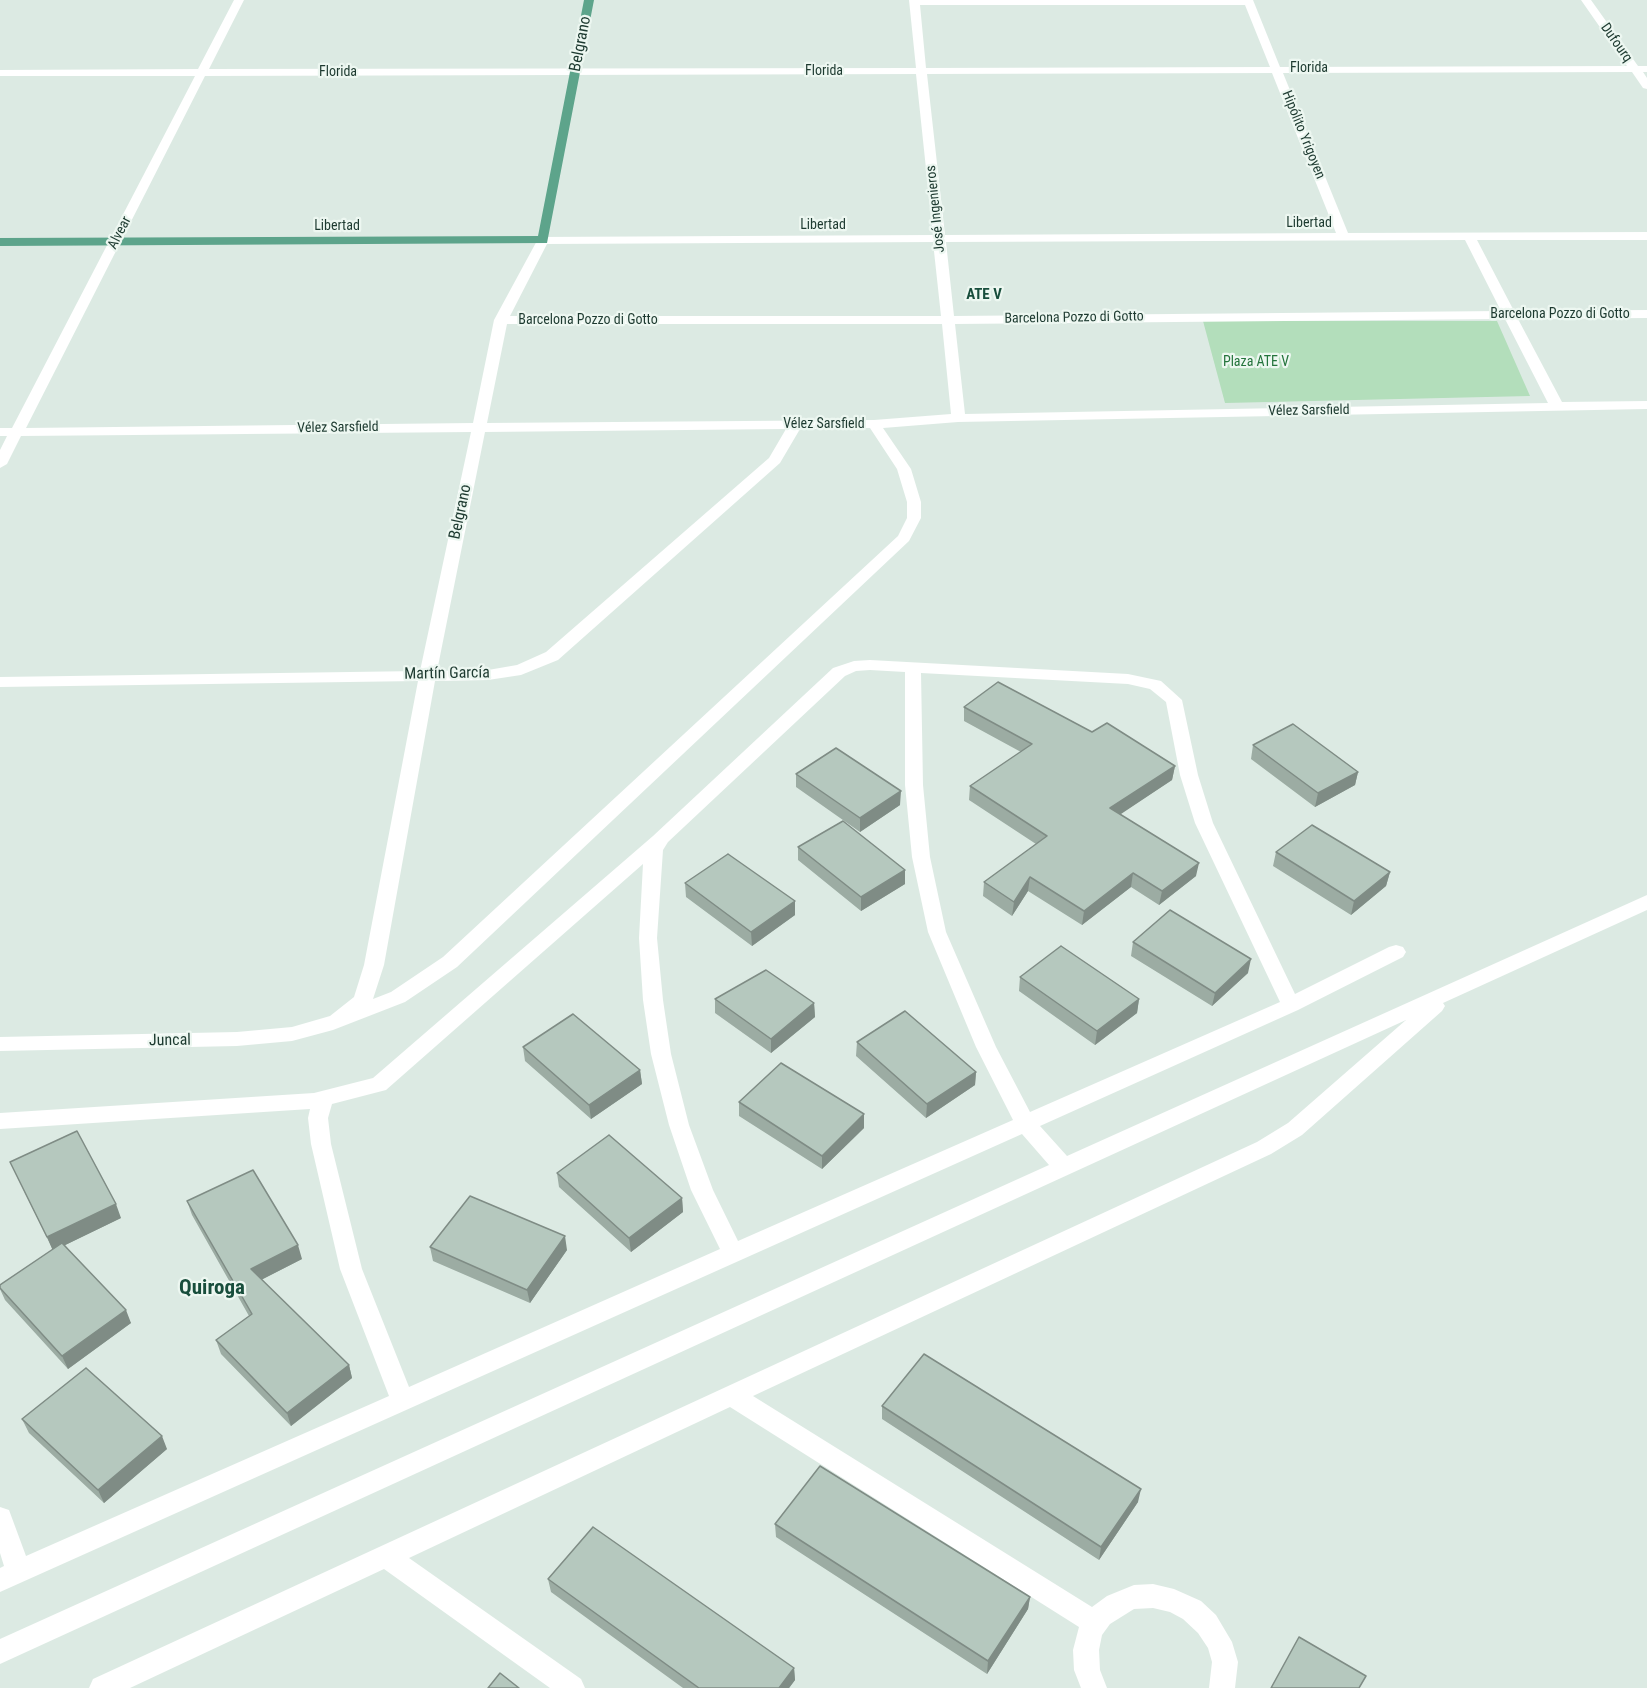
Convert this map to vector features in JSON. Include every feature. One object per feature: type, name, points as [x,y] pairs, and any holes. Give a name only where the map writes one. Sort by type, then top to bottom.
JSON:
[{"type":"main road","name":"Belgrano","points":[[543,240],[589,0]]},
{"type":"main road","name":"Libertad","points":[[0,242],[543,240]]},
{"type":"street","name":"Alvear","points":[[0,464],[116,242],[200,71],[239,0]]},
{"type":"street","name":"Dufourq","points":[[1586,0],[1647,86]]},
{"type":"street","points":[[914,1],[1249,1]]},
{"type":"street","name":"José Ingenieros","points":[[914,1],[958,418]]},
{"type":"street","name":"Hipólito Yrigoyen","points":[[1249,1],[1344,238]]},
{"type":"street","name":"Florida","points":[[0,73],[1276,68],[1647,69]]},
{"type":"street","name":"Libertad","points":[[543,240],[1647,236]]},
{"type":"street","points":[[1469,237],[1557,406]]},
{"type":"street","name":"Belgrano","points":[[337,1020],[361,1002],[367,993],[428,674],[501,320],[543,240]]},
{"type":"street","name":"Barcelona Pozzo di Gotto","points":[[501,320],[946,320],[1510,313],[1647,314]]},
{"type":"street","name":"Vélez Sarsfield","points":[[0,432],[874,424],[958,418],[1647,405]]},
{"type":"street","name":"Martín García","points":[[0,682],[428,674],[488,675],[521,670],[552,656],[775,460],[796,424]]},
{"type":"street","name":"Juncal","points":[[0,1044],[237,1039],[292,1034],[398,997],[450,962],[904,538],[914,518],[914,502],[904,469],[874,424]]},
{"type":"street","points":[[0,1122],[302,1102],[379,1084],[661,838],[838,672],[854,666],[870,665],[1128,680],[1155,685],[1174,700],[1189,775],[1204,822],[1225,871],[1291,1005]]},
{"type":"street","points":[[913,668],[914,785],[921,857],[937,932],[986,1047],[1026,1124],[1065,1168]]},
{"type":"street","points":[[661,838],[652,859],[648,938],[653,1000],[661,1054],[679,1125],[702,1190],[733,1254]]},
{"type":"street","points":[[0,1652],[1647,902]]},
{"type":"street","points":[[0,1518],[10,1576],[1291,1005],[1396,952]]},
{"type":"street","points":[[102,1688],[1264,1148],[1295,1130],[1451,992]]},
{"type":"street","points":[[324,1098],[318,1118],[321,1144],[351,1269],[403,1401]]},
{"type":"street","points":[[731,1395],[1095,1623]]},
{"type":"street","points":[[385,1555],[572,1688]]},
{"type":"street","points":[[1094,1688],[1087,1670],[1086,1650],[1090,1630],[1116,1604],[1134,1597],[1153,1596],[1173,1600],[1192,1610],[1207,1624],[1219,1642],[1224,1662],[1222,1688]]},
{"type":"green space","name":"Plaza ATE V","points":[[1203,321],[1497,321],[1530,396],[1225,403]]},
{"type":"building","points":[[998,682],[1092,732],[1107,723],[1175,766],[1110,808],[1199,863],[1162,891],[1133,873],[1084,911],[1030,877],[1014,902],[984,882],[1047,836],[970,786],[1032,744],[964,707]]},
{"type":"building","points":[[1293,724],[1358,772],[1318,793],[1253,745]]},
{"type":"building","points":[[836,748],[901,791],[860,818],[796,774]]},
{"type":"building","points":[[843,821],[905,870],[861,897],[798,847]]},
{"type":"building","points":[[1312,825],[1390,872],[1354,901],[1276,852]]},
{"type":"building","points":[[728,854],[795,901],[751,932],[685,883]]},
{"type":"building","points":[[1170,910],[1251,959],[1215,993],[1133,942]]},
{"type":"building","points":[[1061,946],[1139,999],[1097,1031],[1020,977]]},
{"type":"building","points":[[766,970],[814,1003],[771,1039],[715,999]]},
{"type":"building","points":[[905,1011],[976,1072],[927,1104],[857,1042]]},
{"type":"building","points":[[573,1014],[640,1070],[589,1105],[523,1047]]},
{"type":"building","points":[[781,1063],[864,1114],[822,1156],[739,1102]]},
{"type":"building","points":[[77,1131],[116,1204],[47,1237],[10,1162]]},
{"type":"building","points":[[609,1135],[682,1198],[629,1238],[557,1173]]},
{"type":"building","points":[[253,1170],[298,1245],[251,1269],[349,1365],[287,1413],[216,1340],[252,1314],[187,1201]]},
{"type":"building","points":[[470,1196],[565,1236],[527,1290],[430,1247]]},
{"type":"building","points":[[62,1243],[126,1310],[62,1356],[0,1288],[0,1285]]},
{"type":"building","points":[[924,1354],[1141,1489],[1101,1547],[882,1406]]},
{"type":"building","points":[[86,1368],[162,1436],[98,1490],[22,1419]]},
{"type":"building","points":[[820,1466],[1030,1597],[988,1661],[775,1524]]},
{"type":"building","points":[[593,1527],[794,1668],[779,1688],[699,1688],[548,1579]]},
{"type":"building","points":[[1299,1637],[1366,1676],[1359,1688],[1271,1688]]},
{"type":"building","points":[[500,1673],[519,1688],[488,1688]]},
{"type":"district","name":"ATE V","points":[[984,295]]},
{"type":"district","name":"Quiroga","points":[[212,1289]]}]
